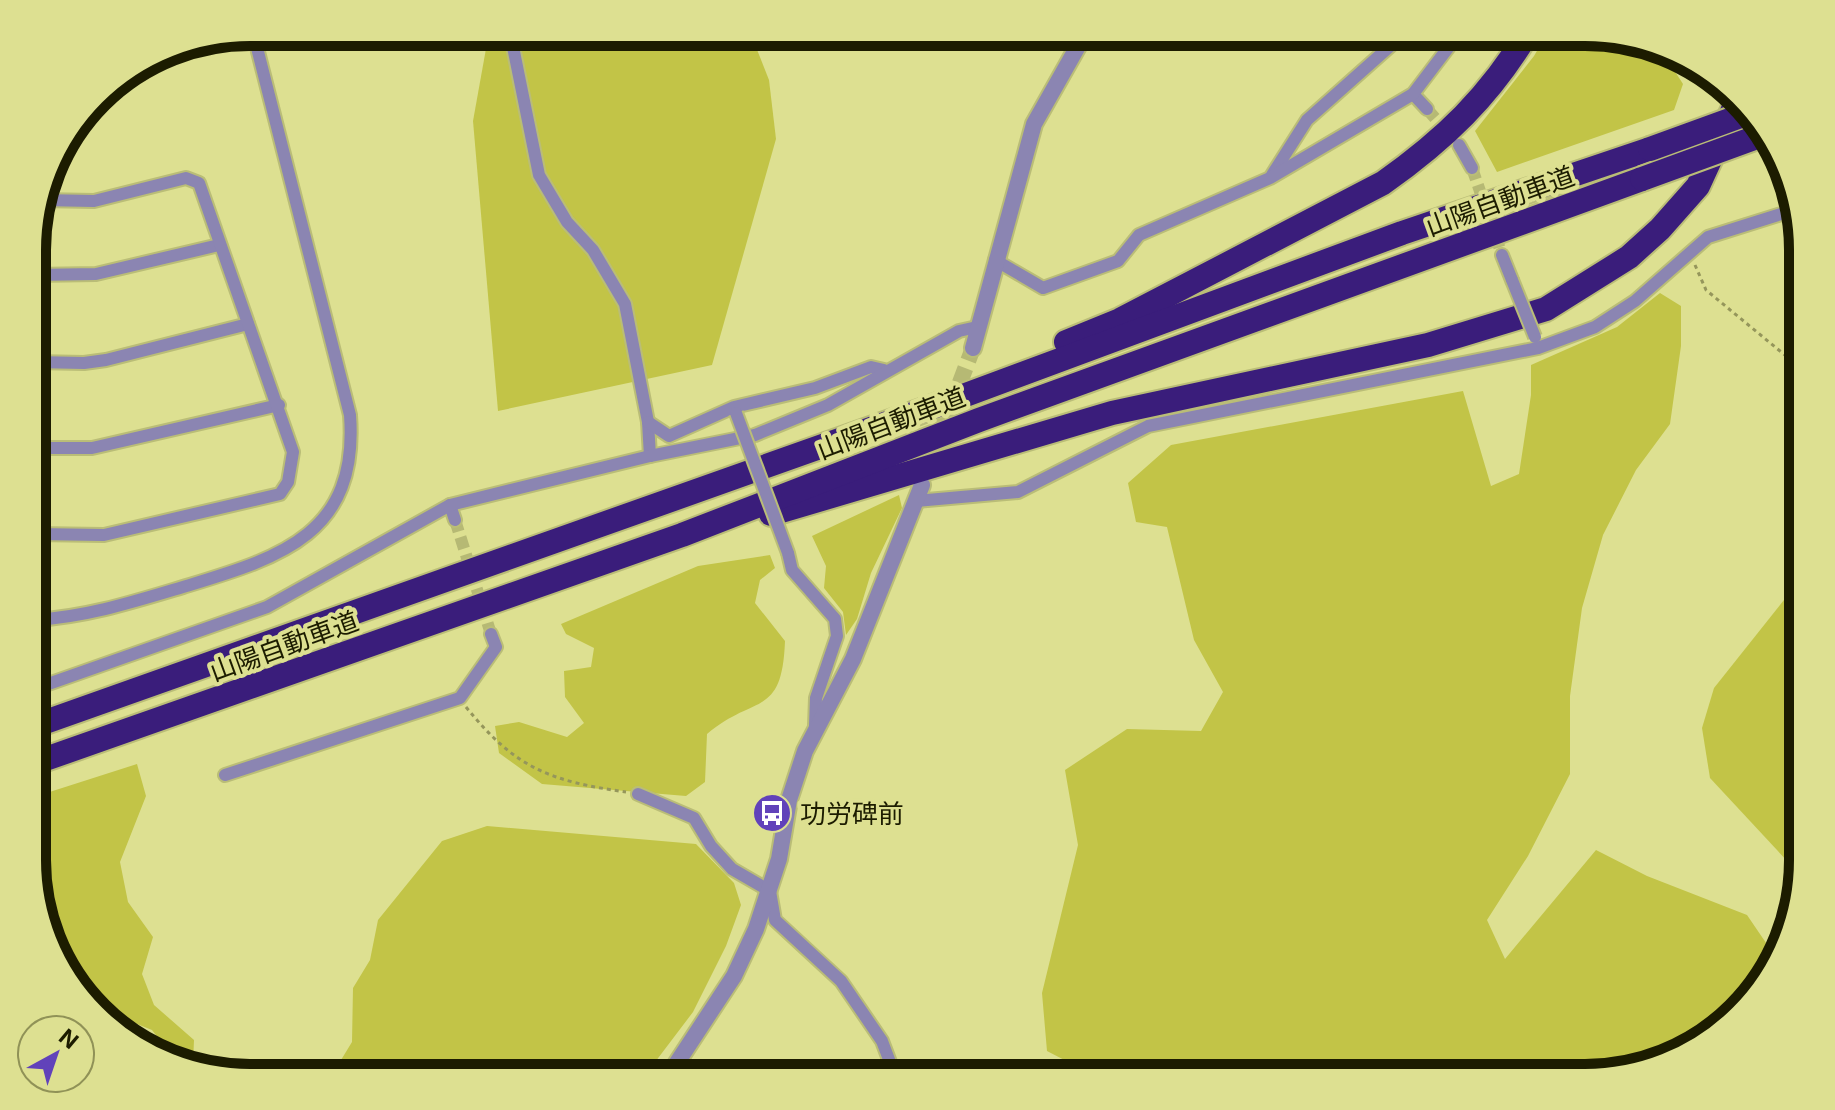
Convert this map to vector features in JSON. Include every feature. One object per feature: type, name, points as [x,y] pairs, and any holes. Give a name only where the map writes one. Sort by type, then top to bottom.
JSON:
[{"type":"highway","points":[[413,589],[874,417],[1120,320],[1331,213],[1424,154],[1491,89],[1519,46]]},
{"type":"highway","points":[[682,535],[751,520],[1112,413],[1428,345],[1546,309],[1629,257],[1660,229],[1698,186],[1733,110]]},
{"type":"highway","name":"山陽自動車道","points":[[46,722],[944,403],[1402,233],[1739,117]]},
{"type":"highway","name":"山陽自動車道","points":[[46,759],[682,535],[979,420],[1756,137]]},
{"type":"street","points":[[46,618],[111,609],[277,557],[317,525],[342,481],[351,449],[347,403],[257,46]]},
{"type":"street","points":[[513,46],[539,175],[567,222],[593,250],[625,304],[648,422],[650,456]]},
{"type":"street","points":[[973,348],[1034,124],[1078,46]]},
{"type":"street","points":[[1270,178],[1307,120],[1390,46]]},
{"type":"street","points":[[995,260],[1043,288],[1118,261],[1139,235],[1270,178],[1413,94],[1449,46]]},
{"type":"street","points":[[1413,94],[1427,109]]},
{"type":"street","points":[[1459,145],[1472,168]]},
{"type":"street","points":[[46,534],[104,535],[280,494],[288,482],[293,452],[279,405],[219,245],[203,188],[191,179],[94,201],[52,200]]},
{"type":"street","points":[[676,1064],[734,976],[770,891],[789,800],[815,726],[853,659],[891,556],[919,493],[1018,492],[1148,426],[1595,327],[1635,301],[1708,237],[1785,213]]},
{"type":"street","points":[[46,275],[96,274],[219,245]]},
{"type":"street","points":[[1502,255],[1536,342]]},
{"type":"street","points":[[46,362],[106,360],[248,324]]},
{"type":"street","points":[[46,685],[267,607],[450,505],[650,456],[755,435],[828,405],[884,370],[959,331],[977,327]]},
{"type":"street","points":[[648,422],[669,436],[735,410],[815,388],[871,367],[884,370]]},
{"type":"street","points":[[46,448],[95,448],[279,405]]},
{"type":"street","points":[[735,410],[792,570],[835,619],[837,636],[816,698],[815,726]]},
{"type":"street","points":[[450,505],[455,520]]},
{"type":"street","points":[[225,775],[460,698],[496,647],[491,634]]},
{"type":"street","points":[[638,794],[694,818],[711,846],[732,869],[770,891]]},
{"type":"street","points":[[770,891],[775,920],[841,981],[882,1041],[891,1064]]},
{"type":"path","points":[[1690,253],[1706,290],[1789,358]]},
{"type":"path","points":[[460,698],[494,738],[535,772],[598,788],[638,794]]},
{"type":"shaded area","points":[[486,46],[756,46],[769,80],[776,139],[712,365],[498,411],[473,121]]},
{"type":"shaded area","points":[[1540,46],[1612,48],[1671,65],[1683,84],[1674,110],[1497,172],[1475,131]]},
{"type":"shaded area","points":[[1660,293],[1681,306],[1681,346],[1670,424],[1636,470],[1603,535],[1582,608],[1570,696],[1570,774],[1528,856],[1487,920],[1505,959],[1596,850],[1647,876],[1747,915],[1769,948],[1747,984],[1720,1013],[1699,1030],[1675,1043],[1651,1053],[1599,1064],[1072,1064],[1047,1051],[1042,993],[1078,845],[1065,770],[1127,729],[1201,731],[1223,692],[1194,640],[1167,527],[1136,522],[1128,483],[1171,445],[1463,391],[1491,486],[1519,474],[1531,395],[1531,365],[1617,327]]},
{"type":"shaded area","points":[[899,495],[902,508],[871,573],[857,619],[846,635],[843,612],[824,588],[826,566],[812,536]]},
{"type":"shaded area","points":[[770,555],[775,568],[760,580],[755,603],[785,641],[778,683],[772,694],[763,701],[724,721],[707,734],[705,782],[686,796],[542,784],[499,753],[495,726],[519,722],[567,737],[584,723],[565,697],[564,671],[591,667],[594,648],[566,634],[561,624],[698,566]]},
{"type":"shaded area","points":[[1789,594],[1789,863],[1710,778],[1702,728],[1714,688]]},
{"type":"shaded area","points":[[137,764],[146,796],[120,862],[128,902],[153,937],[142,974],[154,1005],[194,1040],[193,1056],[163,1045],[152,1030],[120,1017],[80,974],[57,926],[48,887],[46,793]]},
{"type":"shaded area","points":[[487,826],[696,844],[734,883],[741,905],[726,946],[693,1012],[654,1064],[339,1064],[352,1042],[353,988],[370,960],[378,920],[442,841]]},
{"type":"tunnel","points":[[1427,109],[1449,134]]},
{"type":"tunnel","points":[[1472,168],[1502,255]]},
{"type":"tunnel","points":[[926,473],[973,348]]},
{"type":"tunnel","points":[[455,520],[491,634]]},
{"type":"place","name":"功労碑前","points":[[772,813]]}]
